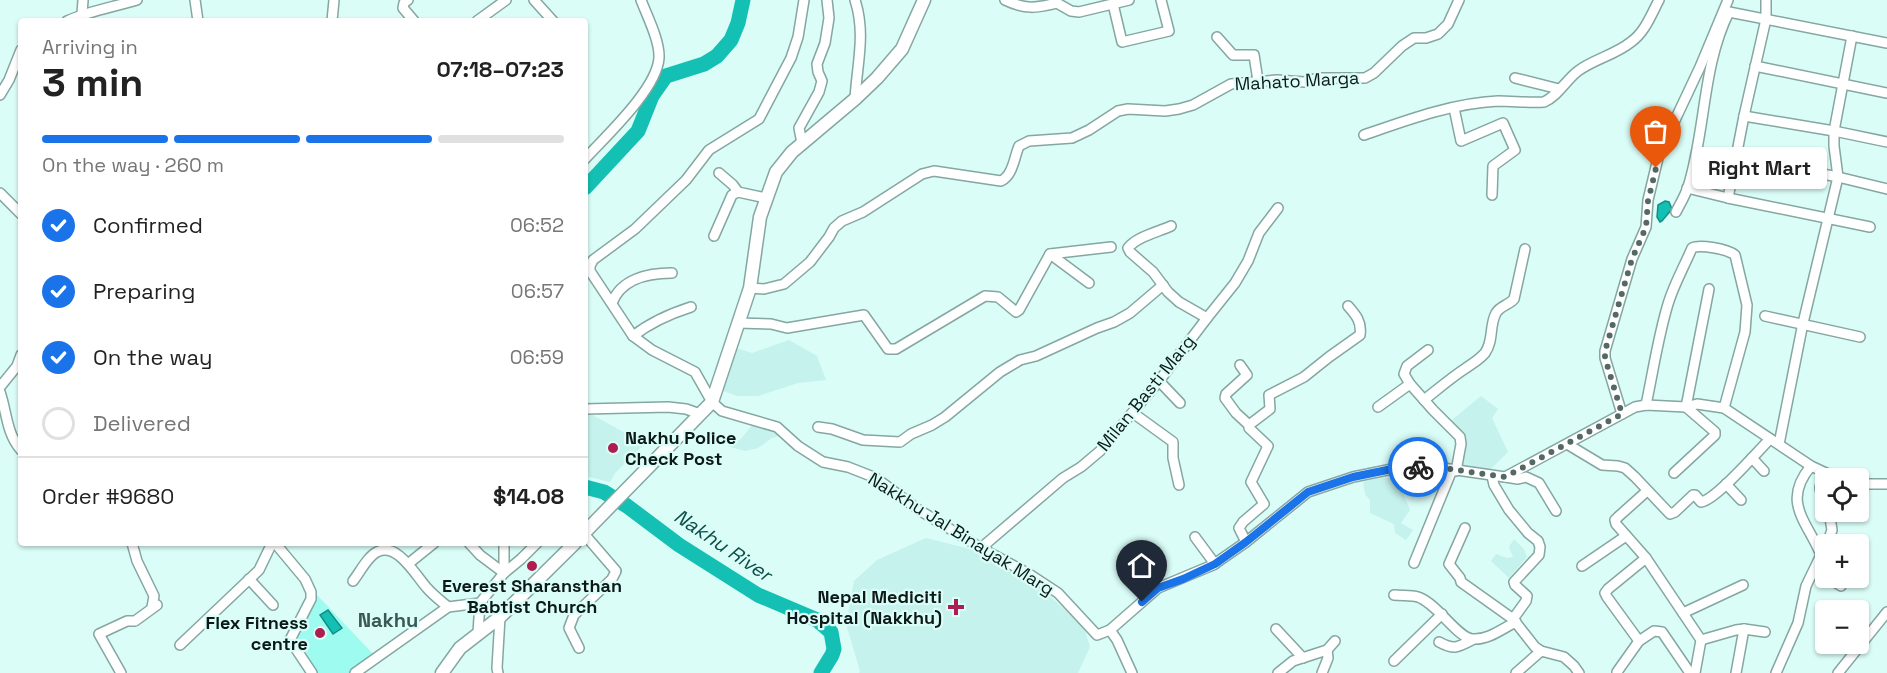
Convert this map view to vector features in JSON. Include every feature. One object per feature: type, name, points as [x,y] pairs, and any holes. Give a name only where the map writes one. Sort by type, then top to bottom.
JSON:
[{"type":"main road","points":[[588,531],[712,402],[750,288],[760,217],[776,172],[792,152],[877,78],[902,49],[924,0]]},
{"type":"main road","points":[[442,673],[460,648],[500,617],[571,546]]},
{"type":"street","points":[[82,14],[83,0]]},
{"type":"street","points":[[73,18],[137,0]]},
{"type":"street","points":[[195,0],[198,18]]},
{"type":"street","points":[[408,0],[404,3],[403,8],[411,18]]},
{"type":"street","points":[[481,18],[506,0]]},
{"type":"street","points":[[534,0],[550,18]]},
{"type":"street","points":[[588,156],[649,86],[659,59],[653,30],[641,0]]},
{"type":"street","points":[[712,402],[695,372],[652,350],[627,330],[590,271],[590,266],[593,260],[635,229],[686,180],[709,150],[759,119],[792,58],[798,38],[804,0]]},
{"type":"street","points":[[802,143],[800,128],[819,92],[822,81],[817,64],[825,43],[829,18],[828,0]]},
{"type":"street","points":[[855,0],[862,34],[856,72],[855,99]]},
{"type":"street","points":[[1005,0],[1017,6],[1033,9],[1058,1],[1071,11],[1079,12],[1129,0]]},
{"type":"street","points":[[1113,4],[1122,42],[1169,31],[1161,0]]},
{"type":"street","name":"Mahato Marga","points":[[750,288],[764,289],[784,284],[810,262],[834,228],[842,221],[863,212],[922,174],[934,171],[1001,181],[1009,175],[1019,146],[1029,141],[1072,138],[1118,111],[1179,109],[1193,105],[1231,84],[1258,81],[1304,82],[1318,78],[1365,78],[1374,73],[1402,46],[1414,38],[1426,38],[1438,34],[1448,24],[1459,0]]},
{"type":"street","points":[[1364,135],[1454,108],[1497,101],[1544,102],[1587,65],[1636,39],[1659,0]]},
{"type":"street","points":[[1622,414],[1605,358],[1605,351],[1632,259],[1646,227],[1648,201],[1659,154],[1728,0]]},
{"type":"street","points":[[1728,198],[1766,19],[1766,0]]},
{"type":"street","points":[[331,1],[332,18]]},
{"type":"street","points":[[1676,212],[1687,188],[1711,63],[1721,27],[1729,12],[1887,44]]},
{"type":"street","points":[[1567,444],[1602,465],[1625,468],[1670,514],[1691,496],[1695,495],[1701,502],[1704,502],[1752,458],[1774,442],[1838,177],[1834,131],[1852,36]]},
{"type":"street","points":[[1217,37],[1233,55],[1254,56],[1258,81]]},
{"type":"street","points":[[0,95],[18,58]]},
{"type":"street","points":[[1755,66],[1887,93]]},
{"type":"street","points":[[1515,78],[1559,90]]},
{"type":"street","points":[[1454,108],[1461,141],[1503,123],[1515,150],[1493,166],[1492,195]]},
{"type":"street","points":[[1744,116],[1887,142]]},
{"type":"street","points":[[1736,157],[1887,189]]},
{"type":"street","points":[[719,173],[734,185],[738,192]]},
{"type":"street","points":[[1687,188],[1870,227]]},
{"type":"street","points":[[714,236],[732,195],[738,192],[766,198]]},
{"type":"street","points":[[0,193],[18,211]]},
{"type":"street","name":"Milan Basti Marg","points":[[981,548],[1063,477],[1081,467],[1100,451],[1159,381],[1235,283],[1248,261],[1259,233],[1278,208]]},
{"type":"street","points":[[1171,226],[1136,241],[1128,248],[1179,302],[1207,318]]},
{"type":"street","points":[[1646,405],[1668,304],[1692,248],[1698,246],[1727,251],[1735,255],[1747,305],[1745,332],[1724,408]]},
{"type":"street","points":[[1050,254],[1111,247]]},
{"type":"street","points":[[1424,400],[1467,366],[1479,360],[1486,351],[1492,336],[1492,323],[1496,312],[1514,299],[1525,249]]},
{"type":"street","points":[[1050,254],[1089,283]]},
{"type":"street","points":[[738,323],[771,324],[787,328],[864,315],[888,349],[896,349],[985,296],[998,297],[1016,312],[1050,254]]},
{"type":"street","points":[[612,303],[616,292],[627,284],[645,275],[672,273]]},
{"type":"street","points":[[818,427],[832,429],[862,441],[900,442],[945,417],[1000,372],[1020,360],[1036,356],[1114,322],[1130,313],[1162,285]]},
{"type":"street","points":[[1686,407],[1709,289]]},
{"type":"street","points":[[1249,425],[1270,409],[1269,395],[1304,377],[1360,335],[1358,317],[1348,306]]},
{"type":"street","points":[[633,336],[669,314],[691,307]]},
{"type":"street","points":[[1765,316],[1860,337]]},
{"type":"street","points":[[1414,563],[1454,470],[1461,444],[1460,437],[1424,400],[1404,374],[1407,366],[1428,350]]},
{"type":"street","points":[[1240,364],[1246,376],[1224,398],[1249,425],[1249,428],[1268,446],[1251,482],[1264,504],[1239,528],[1246,542]]},
{"type":"street","points":[[0,387],[18,366]]},
{"type":"street","points":[[1159,381],[1180,403]]},
{"type":"street","points":[[1378,407],[1410,384]]},
{"type":"street","points":[[0,392],[3,419],[18,447]]},
{"type":"street","name":"Nakkhu Jal Binayak Marg","points":[[712,402],[727,413],[777,427],[798,446],[823,462],[848,467],[876,478],[919,510],[1058,593],[1097,635],[1110,630]]},
{"type":"street","points":[[1505,477],[1635,407],[1646,405],[1686,407],[1697,404],[1724,408],[1815,468]]},
{"type":"street","points":[[588,409],[668,407],[686,409],[700,414]]},
{"type":"street","points":[[1674,473],[1704,447],[1715,432],[1686,407]]},
{"type":"street","points":[[1133,413],[1173,442],[1173,458],[1179,485]]},
{"type":"street","points":[[1752,458],[1764,471]]},
{"type":"street","points":[[1810,466],[1800,478],[1796,493],[1802,521],[1815,541]]},
{"type":"street","points":[[1132,673],[1110,630],[1158,588],[1215,564],[1308,492],[1353,477],[1392,469],[1436,467],[1518,479],[1526,477],[1539,483],[1556,511]]},
{"type":"street","points":[[1438,642],[1450,648],[1457,648],[1472,640],[1491,636],[1515,620],[1526,601],[1527,596],[1515,585],[1515,582],[1539,555],[1540,547],[1538,541],[1528,534],[1509,510],[1494,485],[1492,476]]},
{"type":"street","points":[[1726,484],[1742,500]]},
{"type":"street","points":[[1869,484],[1887,484]]},
{"type":"street","points":[[1647,491],[1615,520],[1616,524],[1646,558],[1701,640],[1695,673]]},
{"type":"street","points":[[1465,528],[1450,561],[1450,566],[1461,582],[1515,620],[1530,642],[1541,651],[1564,657],[1579,673]]},
{"type":"street","points":[[1582,566],[1626,536]]},
{"type":"street","points":[[1195,537],[1215,564]]},
{"type":"street","points":[[579,648],[569,628],[574,615],[612,579],[616,571],[588,538]]},
{"type":"street","points":[[121,673],[99,634],[127,621],[135,621],[155,606],[154,596],[137,561],[133,546]]},
{"type":"street","points":[[180,645],[259,570],[271,546]]},
{"type":"street","points":[[276,546],[305,579],[311,592],[311,599],[290,640],[312,673]]},
{"type":"street","points":[[408,564],[430,546]]},
{"type":"street","points":[[472,546],[504,573]]},
{"type":"street","points":[[504,546],[504,573]]},
{"type":"street","points":[[478,633],[480,603],[504,573],[534,546]]},
{"type":"street","points":[[353,581],[376,552],[385,549],[408,564],[427,589],[448,608]]},
{"type":"street","points":[[1639,641],[1605,593],[1646,558]]},
{"type":"street","points":[[1776,673],[1798,623],[1806,586],[1815,570]]},
{"type":"street","points":[[249,579],[273,605]]},
{"type":"street","points":[[1683,613],[1743,585]]},
{"type":"street","points":[[1394,595],[1419,597],[1442,614],[1462,635],[1472,640]]},
{"type":"street","points":[[355,673],[448,608],[480,603]]},
{"type":"street","points":[[1838,673],[1887,612]]},
{"type":"street","points":[[1394,661],[1442,614]]},
{"type":"street","points":[[498,673],[500,617]]},
{"type":"street","points":[[1276,629],[1303,658]]},
{"type":"street","points":[[1736,673],[1744,629]]},
{"type":"street","points":[[1701,640],[1736,630],[1765,632]]},
{"type":"street","points":[[1617,673],[1639,641],[1654,631],[1662,632],[1690,673]]},
{"type":"street","points":[[1278,673],[1293,661],[1327,650],[1335,641]]},
{"type":"street","points":[[1322,673],[1328,658],[1327,650]]},
{"type":"street","points":[[1516,673],[1541,651]]},
{"type":"shaded area","points":[[1665,201],[1669,202],[1672,209],[1660,222],[1657,217],[1658,205]]},
{"type":"shaded area","points":[[789,340],[817,356],[826,380],[798,383],[758,396],[737,396],[721,390],[733,347],[752,353]]},
{"type":"shaded area","points":[[1481,396],[1498,409],[1492,418],[1508,452],[1487,473],[1462,466],[1463,437],[1447,424]]},
{"type":"shaded area","name":"Nakhu Police Check Post","points":[[588,413],[645,444],[636,452],[640,455],[631,469],[626,462],[610,482],[588,477]]},
{"type":"shaded area","points":[[754,423],[770,428],[779,436],[758,448],[745,451],[727,446],[740,440]]},
{"type":"shaded area","points":[[1381,477],[1399,480],[1410,510],[1401,523],[1413,530],[1406,540],[1395,533],[1394,524],[1370,513],[1370,500],[1365,494],[1363,482]]},
{"type":"shaded area","name":"Nepal Mediciti Hospital (Nakkhu)","points":[[926,538],[982,552],[1013,569],[1043,590],[1084,627],[1090,647],[1078,673],[859,673],[846,624],[854,581],[877,560]]},
{"type":"shaded area","points":[[1514,539],[1524,549],[1527,557],[1509,578],[1491,561],[1496,554],[1507,558],[1513,557],[1509,547]]},
{"type":"shaded area","name":"Flex Fitness centre","points":[[316,594],[375,656],[349,673],[310,673],[283,638]]},
{"type":"shaded area","points":[[328,610],[342,628],[333,634],[320,615]]},
{"type":"waterway","name":"Nakhu River","points":[[588,185],[638,131],[652,96],[666,76],[704,64],[717,56],[731,40],[738,23],[743,0]]},
{"type":"waterway","name":"Nakhu River","points":[[588,488],[604,492],[627,506],[679,545],[758,595],[817,620],[831,632],[834,649],[821,673]]},
{"type":"way so far","points":[[1418,467],[1436,467],[1505,477],[1622,414],[1605,358],[1605,351],[1632,259],[1646,227],[1648,201],[1656,168]]},
{"type":"place","name":"Right Mart","points":[[1656,168]]},
{"type":"place","name":"Nakhu Police Check Post","points":[[613,448]]},
{"type":"place","name":"Everest Sharansthan Babtist Church","points":[[532,566]]},
{"type":"place","name":"Nepal Mediciti Hospital (Nakkhu)","points":[[956,607]]},
{"type":"place","name":"Flex Fitness centre","points":[[320,633]]},
{"type":"district","name":"Nakhu","points":[[388,620]]},
{"type":"route","points":[[1142,602],[1158,588],[1215,564],[1308,492],[1353,477],[1392,469],[1418,467]]}]
